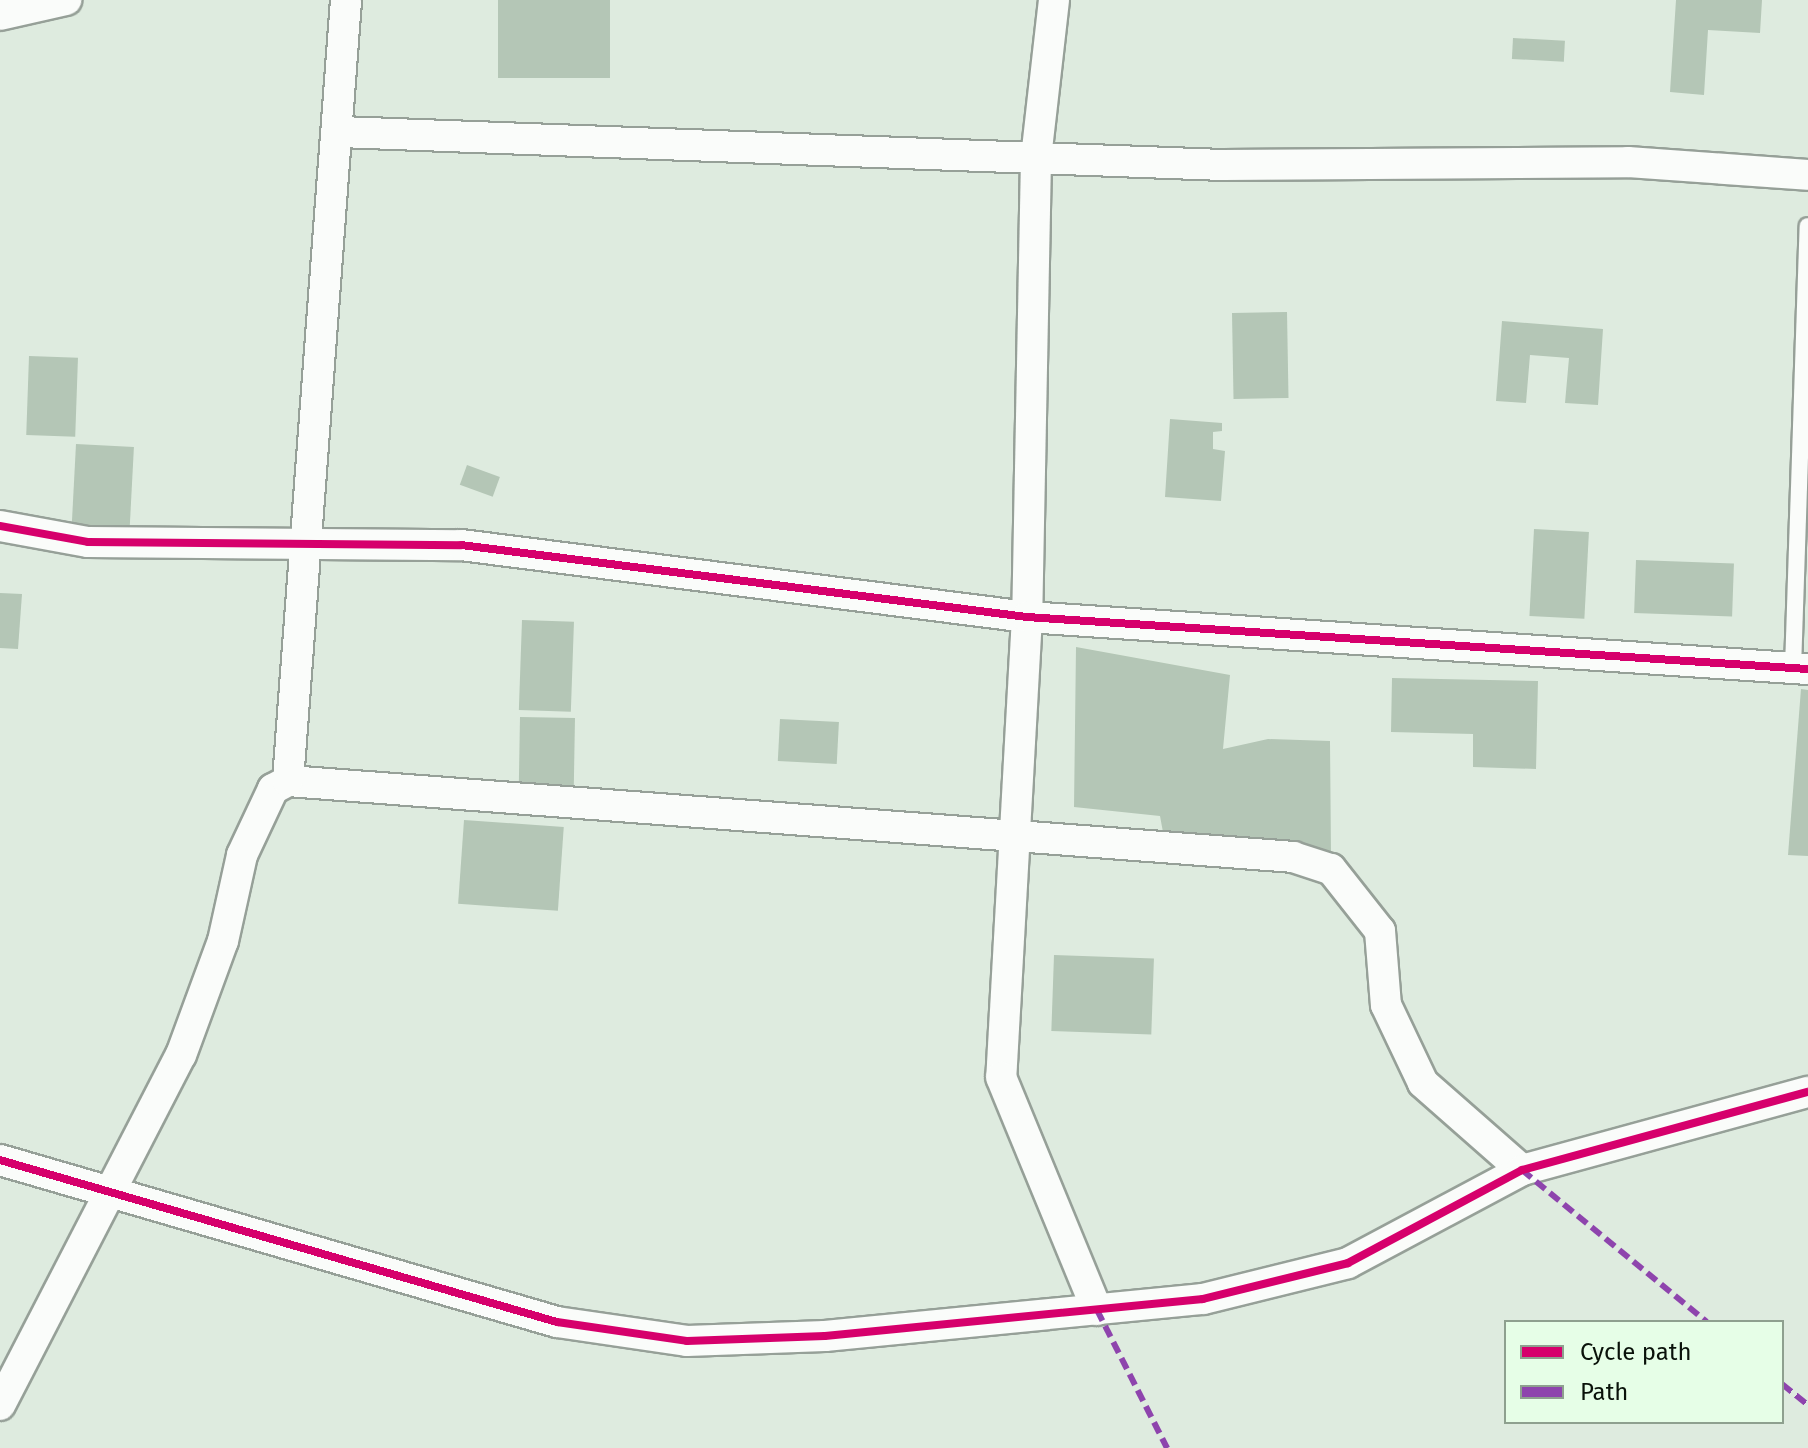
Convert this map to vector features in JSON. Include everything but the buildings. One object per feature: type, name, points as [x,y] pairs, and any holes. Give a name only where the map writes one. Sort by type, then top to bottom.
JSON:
[{"type":"street","points":[[0,15],[66,0]]},
{"type":"street","points":[[288,781],[340,132],[346,0]]},
{"type":"street","points":[[1054,0],[1036,158],[1027,617],[1018,836],[1001,1077],[1097,1310]]},
{"type":"street","points":[[340,132],[1223,165],[1628,162],[1808,175]]},
{"type":"street","points":[[0,526],[88,542],[306,541],[461,545],[1027,617],[1800,668]]},
{"type":"street","points":[[0,1405],[115,1191],[181,1055],[223,941],[242,855],[273,789],[288,781],[1293,857],[1331,869],[1380,931],[1386,1005],[1423,1083],[1522,1170]]},
{"type":"street","points":[[0,1160],[557,1322],[687,1341],[825,1336],[1203,1299],[1348,1263],[1522,1170],[1808,1092]]},
{"type":"lane","points":[[1800,668],[1808,226]]},
{"type":"marked path","points":[[1522,1170],[1705,1320]]},
{"type":"marked path","points":[[1097,1310],[1167,1448]]},
{"type":"marked path","points":[[1784,1386],[1808,1405]]},
{"type":"cycle path","points":[[0,526],[88,542],[461,545],[1027,617],[1808,669]]},
{"type":"cycle path","points":[[0,1160],[557,1322],[687,1341],[825,1336],[1203,1299],[1348,1263],[1522,1170],[1808,1092]]}]
